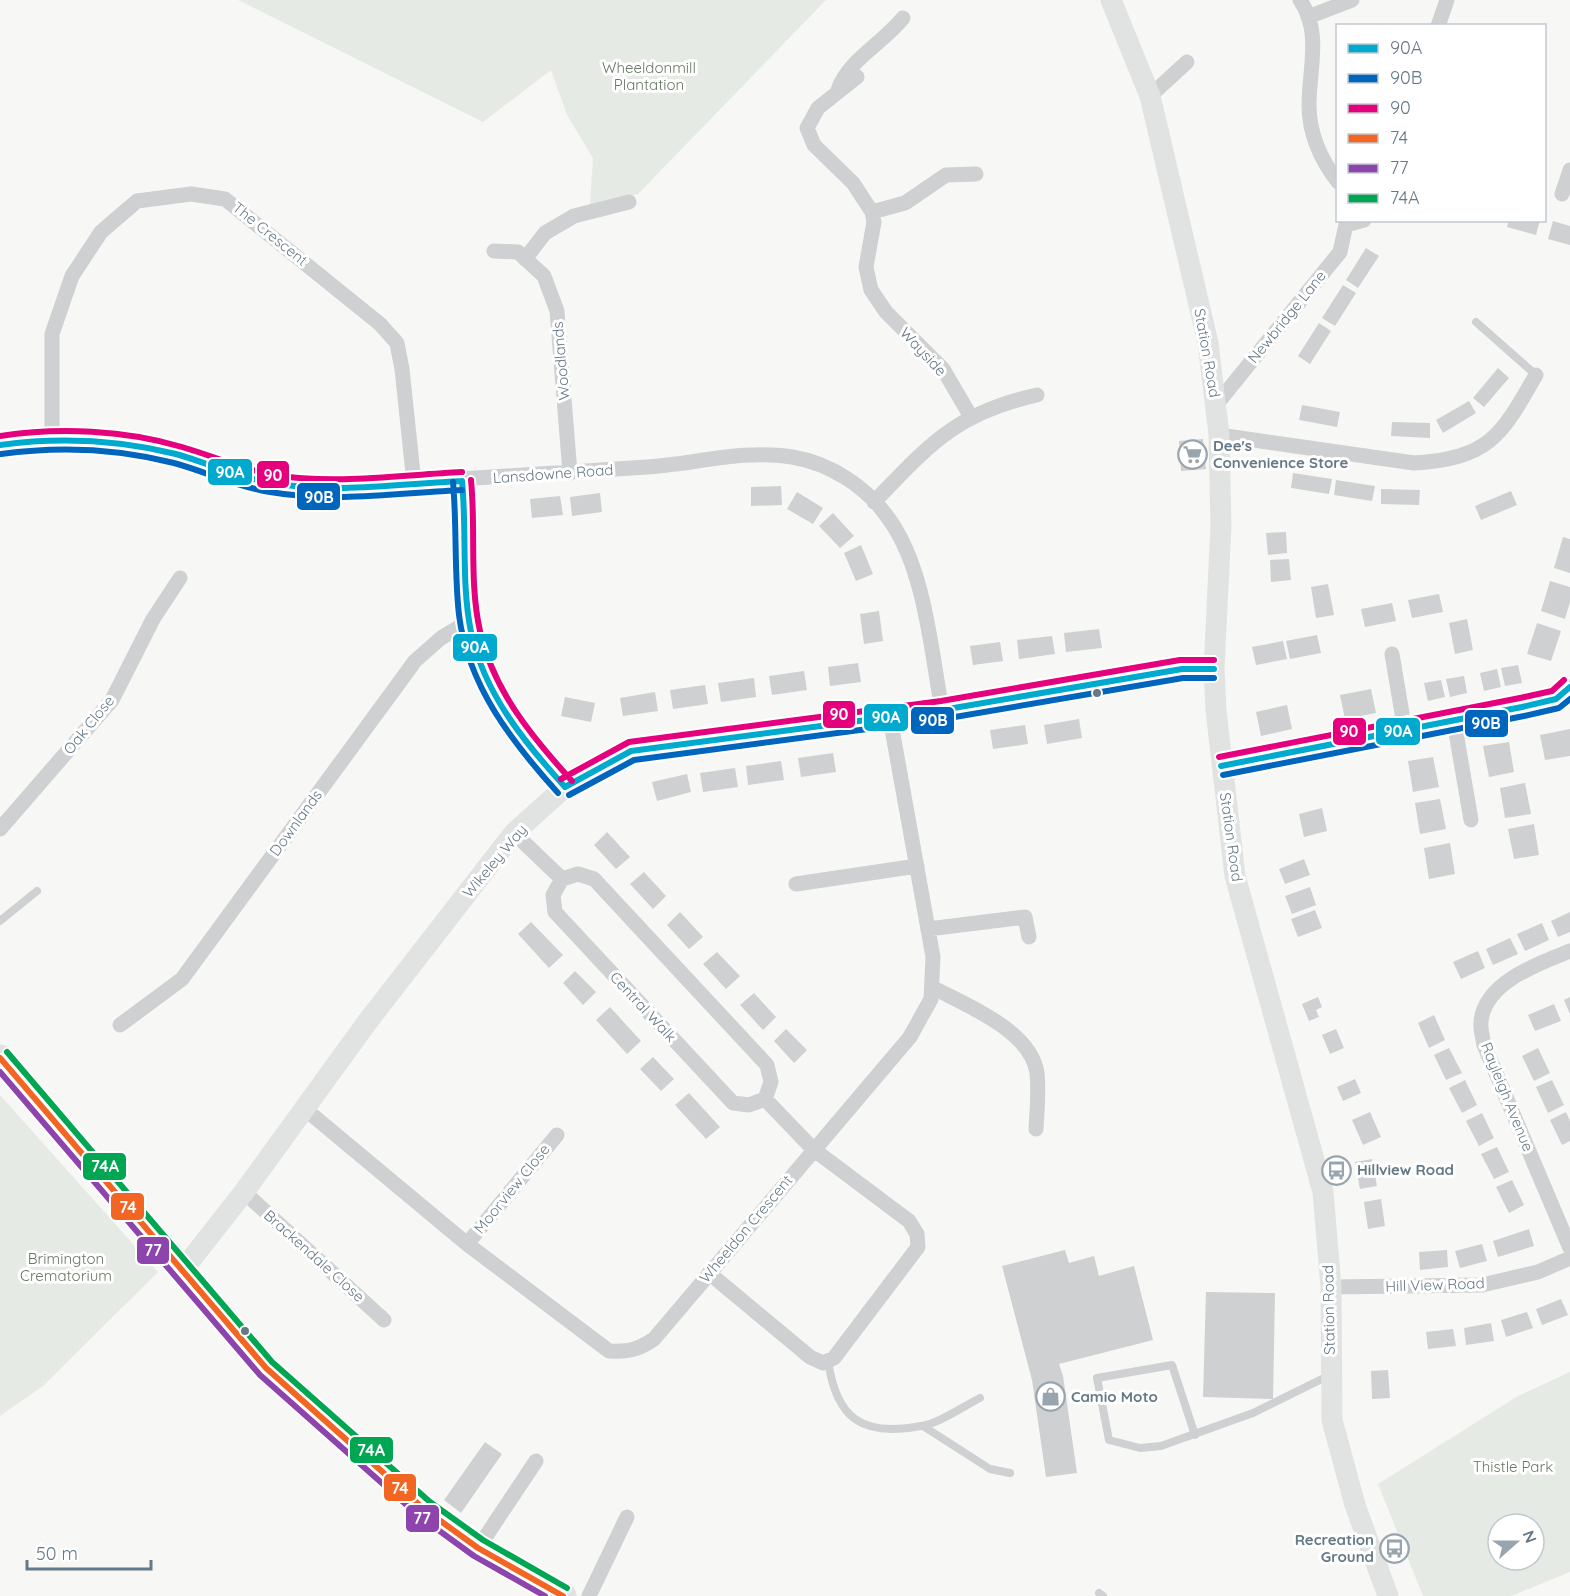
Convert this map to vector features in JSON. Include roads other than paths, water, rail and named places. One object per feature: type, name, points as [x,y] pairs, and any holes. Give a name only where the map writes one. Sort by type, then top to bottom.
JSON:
[{"type":"highway","points":[[0,1058],[266,1368],[424,1509],[478,1548],[563,1596]]},
{"type":"main road","name":"Station Road","points":[[1111,0],[1150,96],[1208,343],[1219,435],[1221,526],[1214,669],[1221,766],[1236,876],[1323,1192],[1331,1287],[1332,1420],[1355,1505],[1388,1596]]},
{"type":"main road","name":"Wikeley Way","points":[[182,1270],[244,1192],[369,1021],[514,833],[565,787],[631,751],[890,718],[1182,669],[1214,669]]},
{"type":"street","points":[[1300,0],[1308,17],[1314,47],[1309,106],[1313,130],[1322,161],[1336,179]]},
{"type":"street","points":[[1308,17],[1352,0]]},
{"type":"street","points":[[1439,24],[1447,0]]},
{"type":"street","points":[[838,90],[850,66],[884,40],[903,18]]},
{"type":"street","points":[[1150,96],[1187,62]]},
{"type":"street","points":[[857,77],[838,90],[811,117],[807,128],[810,139],[853,183],[872,212],[905,203],[946,175],[976,174]]},
{"type":"street","points":[[1562,194],[1570,170]]},
{"type":"street","name":"The Crescent","points":[[52,442],[52,334],[72,276],[101,231],[137,201],[190,194],[225,199],[380,324],[397,343],[402,369],[414,483]]},
{"type":"street","points":[[525,259],[545,233],[574,216],[630,202]]},
{"type":"street","name":"Wayside","points":[[872,212],[874,222],[866,267],[871,290],[885,312],[942,369],[971,417]]},
{"type":"street","name":"Newbridge Lane","points":[[1216,405],[1340,252],[1347,223]]},
{"type":"street","name":"Woodlands","points":[[494,251],[518,252],[544,276],[557,311],[570,473]]},
{"type":"street","points":[[1219,435],[1414,463],[1443,461],[1467,454],[1490,442],[1507,425],[1536,375]]},
{"type":"street","points":[[874,502],[926,449],[953,426],[1000,403],[1037,395]]},
{"type":"street","name":"Lansdowne Road","points":[[0,445],[19,441],[95,442],[175,454],[281,485],[320,488],[570,473],[758,455],[792,457],[822,465],[847,479],[874,502],[890,519],[909,552],[942,710]]},
{"type":"street","points":[[462,481],[466,516],[471,632],[488,681],[511,722],[537,757],[565,787]]},
{"type":"street","name":"Oak Close","points":[[0,829],[112,700],[153,619],[180,578]]},
{"type":"street","name":"Downlands","points":[[120,1025],[182,979],[415,661],[441,638],[471,620]]},
{"type":"street","points":[[1392,654],[1405,731]]},
{"type":"street","points":[[1221,766],[1556,699],[1570,687]]},
{"type":"street","name":"Wheeldon Crescent","points":[[305,1109],[467,1244],[609,1351],[628,1352],[641,1348],[654,1339],[910,1037],[932,999],[933,957],[890,718]]},
{"type":"street","points":[[1455,721],[1471,820]]},
{"type":"street","points":[[514,833],[562,879],[578,874],[594,879],[767,1065],[771,1082],[765,1099],[813,1149],[909,1221],[917,1234],[918,1247],[834,1358],[822,1362],[810,1358],[709,1273]]},
{"type":"street","points":[[796,884],[916,866]]},
{"type":"street","name":"Central Walk","points":[[562,879],[553,895],[555,912],[563,921],[733,1103],[748,1105],[765,1099]]},
{"type":"street","points":[[928,929],[1025,917],[1029,937]]},
{"type":"street","name":"Rayleigh Avenue","points":[[1570,951],[1524,970],[1504,984],[1489,1002],[1481,1021],[1484,1045],[1570,1248]]},
{"type":"street","points":[[932,987],[1010,1030],[1024,1046],[1037,1071],[1036,1129]]},
{"type":"street","name":"Moorview Close","points":[[467,1244],[557,1135]]},
{"type":"street","name":"Brackendale Close","points":[[244,1192],[384,1320]]},
{"type":"street","name":"Hill View Road","points":[[1331,1287],[1482,1285],[1538,1272],[1570,1258]]},
{"type":"street","points":[[478,1548],[537,1461]]},
{"type":"street","points":[[589,1596],[627,1517]]},
{"type":"lane","points":[[1476,322],[1536,375]]},
{"type":"lane","points":[[0,921],[37,891]]},
{"type":"lane","points":[[828,1360],[835,1395],[851,1418],[868,1427],[923,1426],[980,1398]]},
{"type":"lane","points":[[1195,1435],[1172,1365],[1097,1378],[1109,1440],[1140,1448],[1161,1446],[1195,1435],[1253,1413],[1330,1376]]},
{"type":"lane","points":[[923,1426],[990,1469],[1010,1473]]},
{"type":"place","name":"Dee's Convenience Store","points":[[1192,455]]},
{"type":"place","name":"Hillview Road","points":[[1336,1170]]},
{"type":"place","name":"Camio Moto","points":[[1050,1397]]},
{"type":"place","name":"Recreation Ground","points":[[1395,1549]]},
{"type":"park label","name":"Wheeldonmill Plantation","points":[[649,76]]},
{"type":"park label","name":"Brimington Crematorium","points":[[66,1268]]},
{"type":"park label","name":"Thistle Park","points":[[1513,1467]]}]
